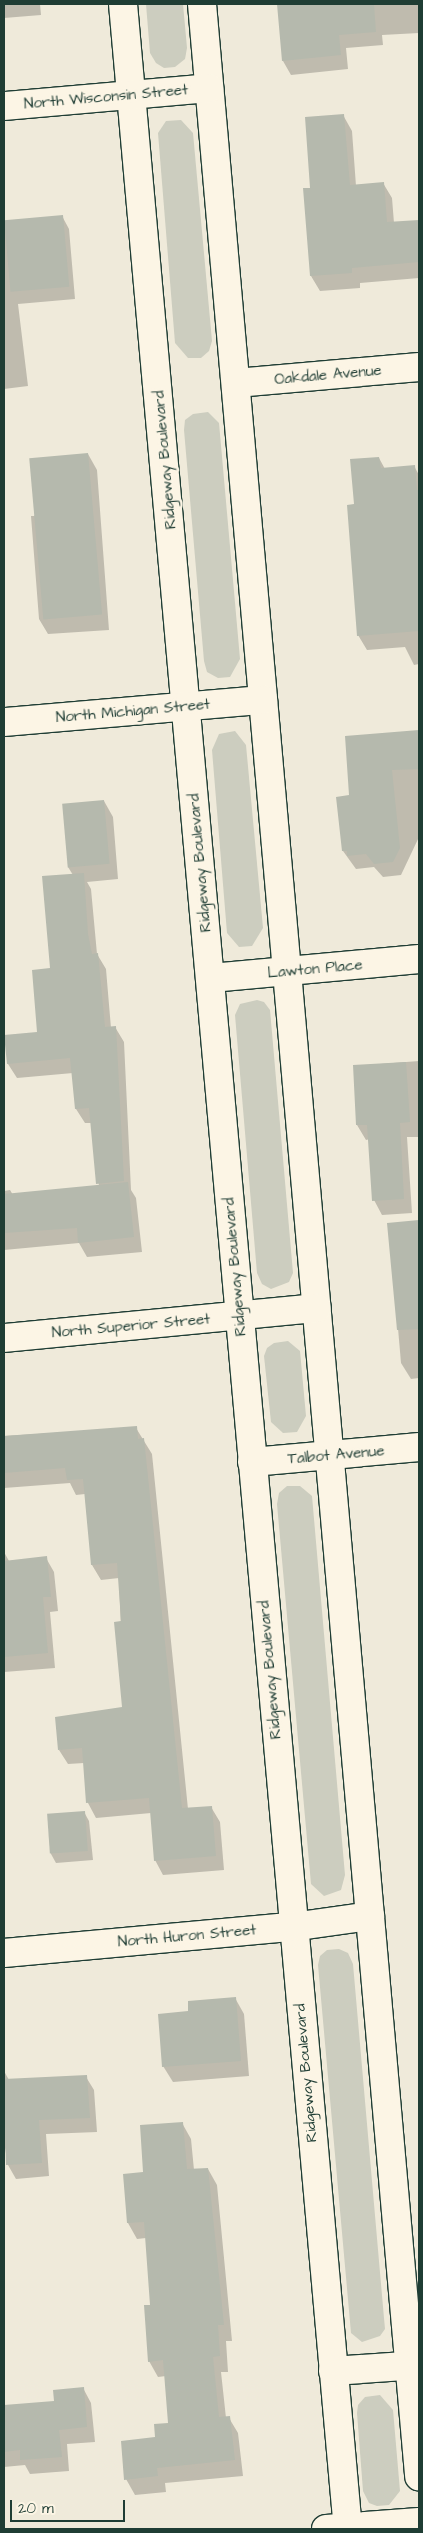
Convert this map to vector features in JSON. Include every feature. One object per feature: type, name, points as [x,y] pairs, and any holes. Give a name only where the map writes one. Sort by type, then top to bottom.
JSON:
[{"type":"street","name":"Ridgeway Boulevard","points":[[123,4],[211,978],[238,1317],[292,1927],[333,2371],[341,2529]]},
{"type":"street","points":[[202,4],[370,1916],[414,2365],[419,2476]]},
{"type":"street","name":"North Wisconsin Street","points":[[4,106],[209,88]]},
{"type":"street","name":"Oakdale Avenue","points":[[236,383],[419,367]]},
{"type":"street","name":"North Michigan Street","points":[[4,722],[263,700]]},
{"type":"street","name":"Lawton Place","points":[[211,978],[419,959]]},
{"type":"street","name":"North Superior Street","points":[[4,1338],[317,1308]]},
{"type":"street","name":"Talbot Avenue","points":[[252,1462],[419,1447]]},
{"type":"street","name":"North Huron Street","points":[[4,1953],[292,1927],[370,1916]]},
{"type":"street","points":[[333,2371],[414,2365]]},
{"type":"street","points":[[341,2529],[419,2522]]},
{"type":"shaded area","points":[[146,4],[183,4],[187,48],[185,59],[175,67],[164,68],[156,63],[150,53]]},
{"type":"shaded area","points":[[181,120],[193,133],[212,341],[209,351],[201,358],[188,358],[175,343],[158,133],[166,121]]},
{"type":"shaded area","points":[[208,412],[219,423],[240,659],[230,677],[218,678],[207,672],[204,661],[184,430],[185,420],[193,414]]},
{"type":"shaded area","points":[[235,731],[246,745],[263,928],[252,946],[239,947],[227,933],[212,750],[219,734]]},
{"type":"shaded area","points":[[257,1000],[264,1002],[270,1010],[293,1273],[289,1282],[271,1289],[262,1284],[257,1273],[235,1015],[240,1004]]},
{"type":"shaded area","points":[[288,1341],[300,1351],[306,1416],[297,1432],[283,1433],[271,1422],[264,1356],[267,1348],[274,1343]]},
{"type":"shaded area","points":[[287,1486],[300,1486],[312,1496],[345,1875],[341,1890],[324,1896],[311,1884],[277,1504],[279,1493]]},
{"type":"shaded area","points":[[339,1949],[348,1953],[353,1964],[385,2329],[380,2336],[362,2342],[351,2333],[318,1965],[320,1956],[327,1950]]},
{"type":"shaded area","points":[[380,2395],[393,2410],[400,2491],[389,2505],[377,2506],[369,2503],[363,2491],[357,2413],[358,2405],[365,2397]]},
{"type":"building","points":[[277,4],[374,4],[376,32],[339,35],[341,55],[282,61]]},
{"type":"building","points":[[344,114],[350,185],[384,182],[387,222],[419,220],[419,262],[352,268],[352,273],[310,276],[303,188],[310,188],[305,117]]},
{"type":"building","points":[[63,215],[69,287],[10,292],[4,220]]},
{"type":"building","points":[[88,453],[102,614],[43,620],[29,458]]},
{"type":"building","points":[[379,457],[381,468],[415,465],[417,490],[419,490],[419,631],[357,636],[347,505],[354,504],[350,459]]},
{"type":"building","points":[[419,730],[419,769],[392,770],[400,848],[393,862],[374,864],[366,854],[347,856],[347,851],[342,851],[336,797],[349,795],[345,736]]},
{"type":"building","points":[[104,800],[110,864],[68,867],[62,804]]},
{"type":"building","points":[[84,873],[88,934],[92,954],[98,953],[105,1027],[116,1026],[124,1181],[96,1184],[89,1108],[75,1109],[70,1058],[7,1064],[4,1035],[37,1032],[32,970],[50,968],[42,876]]},
{"type":"building","points":[[406,1062],[410,1122],[400,1123],[404,1199],[372,1201],[367,1125],[356,1125],[353,1065]]},
{"type":"building","points":[[128,1182],[134,1237],[78,1243],[77,1228],[4,1233],[4,1194]]},
{"type":"building","points":[[419,1220],[419,1329],[397,1330],[387,1223]]},
{"type":"building","points":[[137,1426],[138,1439],[144,1438],[182,1808],[212,1806],[216,1856],[154,1861],[149,1798],[86,1803],[82,1748],[58,1750],[55,1717],[122,1707],[114,1622],[121,1621],[117,1563],[91,1565],[83,1479],[67,1480],[65,1468],[4,1473],[4,1436]]},
{"type":"building","points":[[47,1556],[51,1597],[43,1597],[48,1653],[4,1657],[4,1561]]},
{"type":"building","points":[[85,1811],[88,1851],[50,1854],[47,1814]]},
{"type":"building","points":[[236,1997],[241,2061],[162,2067],[158,2014],[188,2011],[188,2001]]},
{"type":"building","points":[[87,2075],[90,2118],[39,2120],[42,2163],[6,2165],[4,2079]]},
{"type":"building","points":[[183,2122],[187,2169],[208,2168],[224,2325],[218,2325],[220,2356],[213,2357],[219,2417],[230,2416],[235,2460],[157,2468],[158,2476],[124,2480],[121,2441],[155,2437],[154,2424],[168,2423],[163,2360],[148,2362],[144,2305],[150,2305],[144,2222],[127,2223],[123,2174],[143,2172],[140,2125]]},
{"type":"building","points":[[84,2387],[87,2427],[59,2430],[62,2457],[20,2460],[20,2450],[4,2452],[4,2405],[54,2401],[53,2390]]}]
